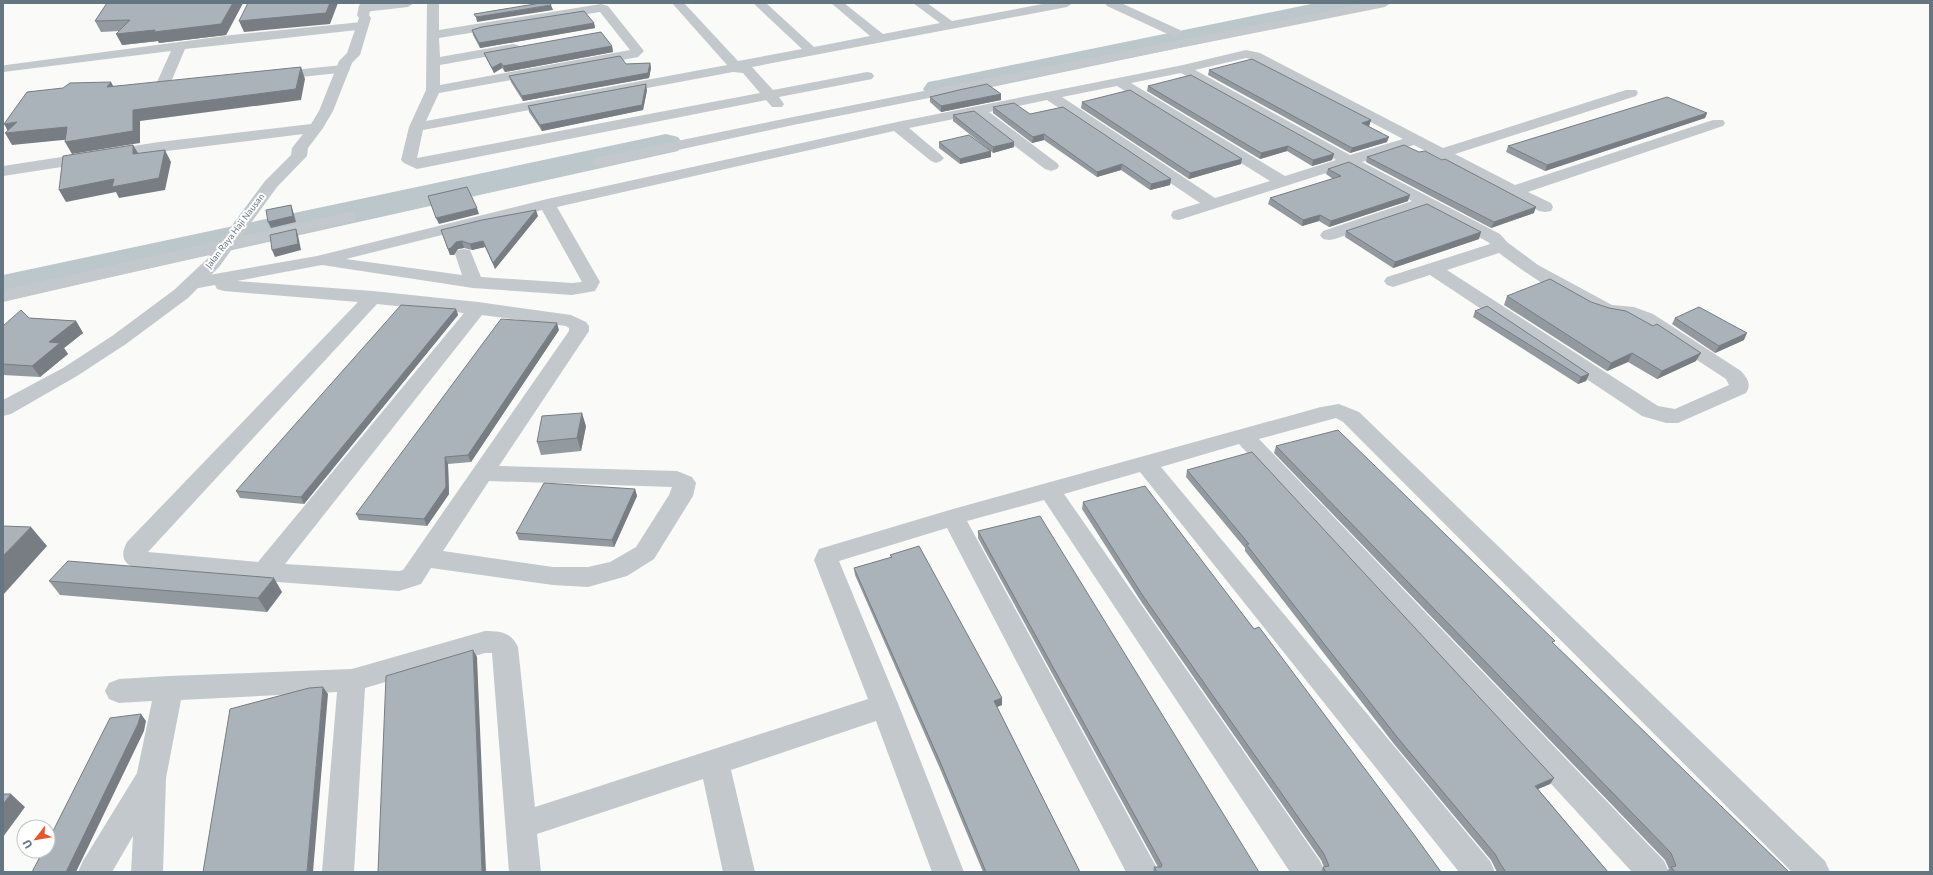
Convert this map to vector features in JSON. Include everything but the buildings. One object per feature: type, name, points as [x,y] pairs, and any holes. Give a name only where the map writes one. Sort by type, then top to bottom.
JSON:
[{"type":"street","points":[[366,6],[408,3]]},
{"type":"street","points":[[433,3],[433,90],[416,127],[409,160],[413,163],[424,164],[867,76]]},
{"type":"street","points":[[678,3],[736,67],[746,69],[814,145]]},
{"type":"street","points":[[759,3],[811,51]]},
{"type":"street","points":[[837,3],[880,38]]},
{"type":"street","points":[[919,3],[950,25]]},
{"type":"street","points":[[995,3],[1012,14]]},
{"type":"street","points":[[433,90],[609,74],[736,67],[811,51],[1067,3]]},
{"type":"street","points":[[1111,3],[1176,33]]},
{"type":"street","points":[[600,162],[789,117],[1176,33],[1324,3]]},
{"type":"street","points":[[789,117],[1385,3]]},
{"type":"street","name":"Jalan Raya Haji Nausan","points":[[3,409],[101,352],[193,283],[213,263],[271,184],[299,156],[300,148],[316,128],[326,110],[346,61],[353,55],[365,18],[363,15],[366,6]]},
{"type":"street","points":[[416,127],[609,74],[632,54],[638,51],[604,9],[598,8],[433,34]]},
{"type":"street","points":[[6,69],[232,39],[362,26]]},
{"type":"street","points":[[232,39],[238,27]]},
{"type":"street","points":[[605,32],[621,29]]},
{"type":"street","points":[[180,46],[164,84],[176,87],[206,84]]},
{"type":"street","points":[[434,62],[527,46]]},
{"type":"street","points":[[193,283],[317,260],[547,204],[897,126],[1049,94],[1183,69],[1240,55],[1255,56],[1545,207]]},
{"type":"street","points":[[259,78],[343,69]]},
{"type":"street","points":[[1183,69],[1349,161],[1494,238],[1501,246],[1532,269],[1592,304],[1608,310],[1634,313],[1646,318],[1734,375],[1740,383],[1739,388],[1678,416],[1666,416],[1650,411],[1432,268]]},
{"type":"street","points":[[1119,82],[1283,182]]},
{"type":"street","points":[[1442,153],[1631,93]]},
{"type":"street","points":[[1049,94],[1213,204]]},
{"type":"street","points":[[977,110],[1051,166]]},
{"type":"street","points":[[1514,191],[1718,123]]},
{"type":"street","points":[[897,126],[936,158]]},
{"type":"street","points":[[3,171],[159,146],[316,128]]},
{"type":"street","points":[[1179,215],[1415,140]]},
{"type":"street","points":[[1329,235],[1426,202]]},
{"type":"street","points":[[317,260],[473,282],[572,290],[583,289],[590,285],[591,282],[547,204]]},
{"type":"street","points":[[3,296],[348,217]]},
{"type":"street","points":[[1393,281],[1501,246]]},
{"type":"street","points":[[464,254],[473,282]]},
{"type":"street","points":[[193,283],[373,297],[478,308],[571,321],[579,326],[579,331],[426,558],[412,577],[402,581],[264,572],[140,561],[135,558],[134,554],[136,548],[373,297]]},
{"type":"street","points":[[264,572],[478,308]]},
{"type":"street","points":[[948,872],[885,706],[826,557],[832,553],[953,517],[1329,412],[1339,411],[1351,417],[1814,872]]},
{"type":"street","points":[[1244,436],[1653,872]]},
{"type":"street","points":[[1146,464],[1479,872]]},
{"type":"street","points":[[426,558],[554,576],[588,578],[618,569],[645,553],[681,496],[684,483],[677,479],[482,473]]},
{"type":"street","points":[[1050,491],[1309,872]]},
{"type":"street","points":[[953,517],[1143,872]]},
{"type":"street","points":[[119,691],[352,680],[485,642],[493,641],[503,644],[505,647],[525,872]]},
{"type":"street","points":[[338,872],[352,680]]},
{"type":"street","points":[[147,872],[151,778],[169,688]]},
{"type":"street","points":[[522,826],[885,706]]},
{"type":"street","points":[[714,762],[739,872]]},
{"type":"street","points":[[94,872],[151,778]]},
{"type":"shaded area","points":[[1356,3],[1385,3],[800,117]]},
{"type":"waterway","points":[[939,89],[1356,3]]},
{"type":"waterway","points":[[3,288],[666,144]]}]
